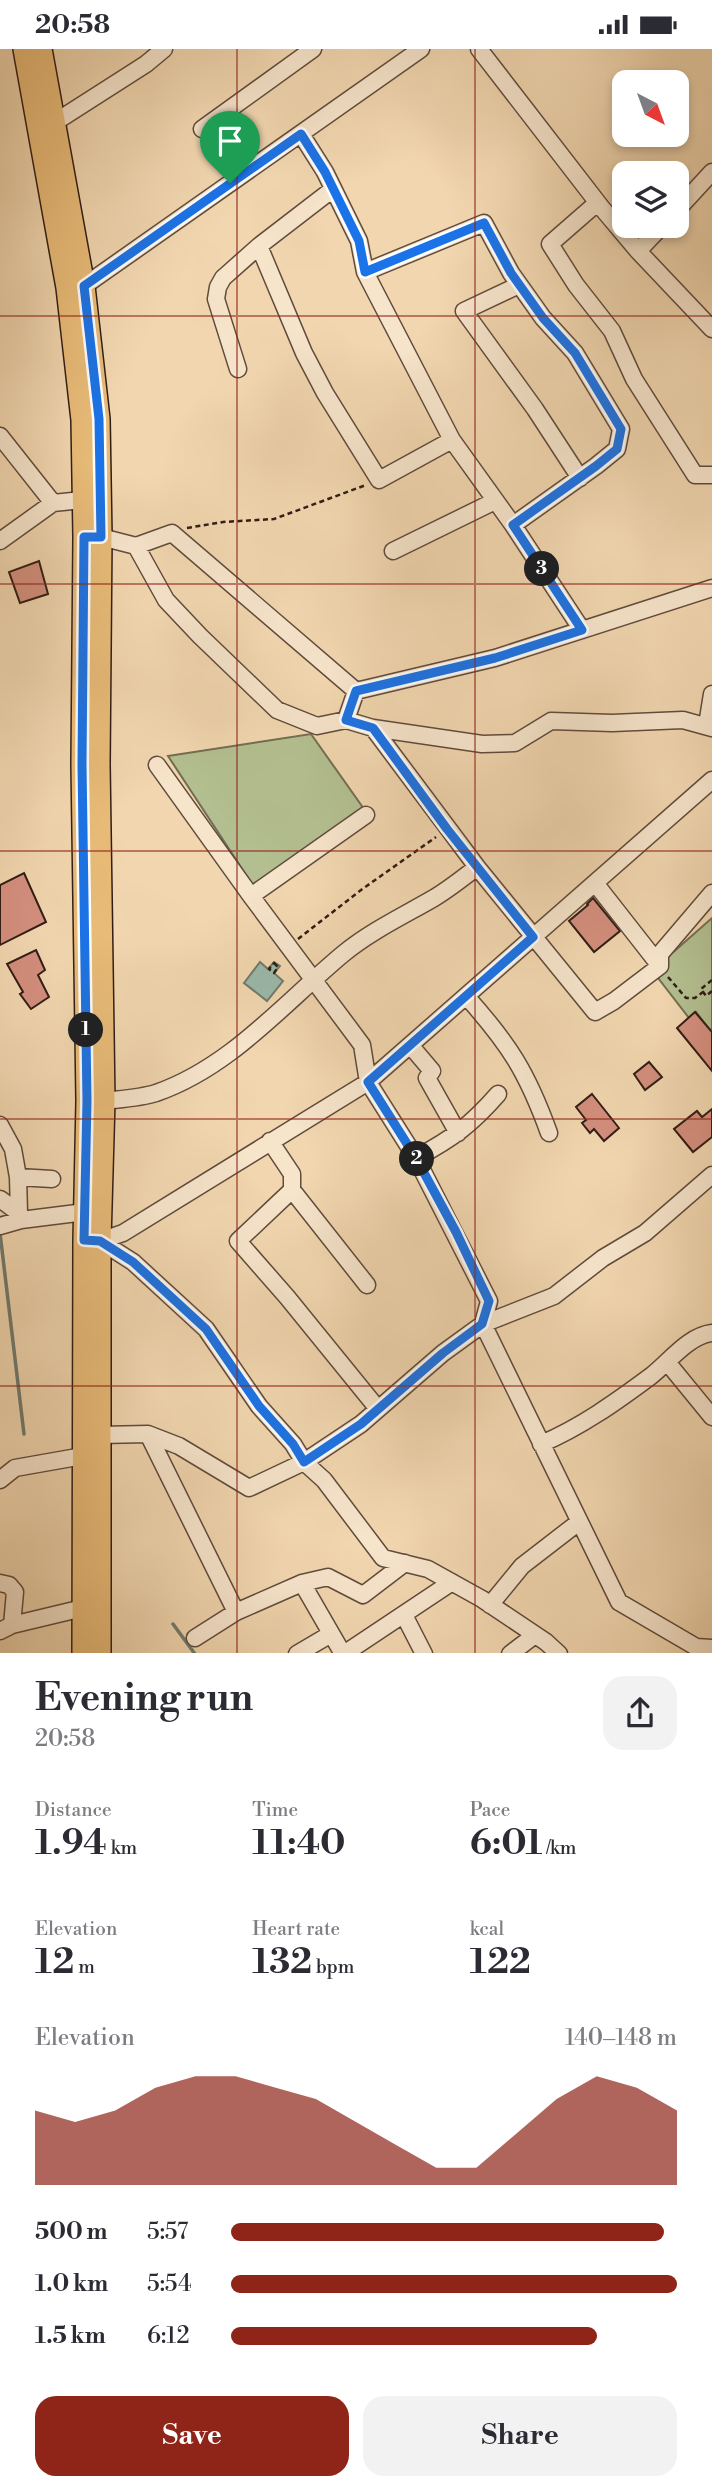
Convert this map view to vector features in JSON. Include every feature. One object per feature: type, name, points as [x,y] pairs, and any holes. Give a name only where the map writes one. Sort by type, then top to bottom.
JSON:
[{"type":"main road","points":[[24,49],[46,128],[99,419],[90,499],[99,764],[104,1101],[92,1240],[83,1456],[83,1653]]},
{"type":"main road","points":[[41,49],[46,128]]},
{"type":"main road","points":[[92,537],[82,764],[87,1101],[85,1212],[92,1240],[100,1435],[100,1653]]},
{"type":"street","points":[[46,128],[164,49]]},
{"type":"street","points":[[202,129],[313,49]]},
{"type":"street","points":[[75,287],[421,49]]},
{"type":"street","points":[[480,49],[597,203],[712,329]]},
{"type":"street","points":[[301,134],[325,172],[359,241],[365,272],[452,440],[513,525],[582,630]]},
{"type":"street","points":[[689,197],[712,172]]},
{"type":"street","points":[[238,369],[216,299],[218,287],[223,278],[260,246],[333,189]]},
{"type":"street","points":[[597,203],[550,244],[576,285],[612,331],[634,379],[695,475],[712,475]]},
{"type":"street","points":[[365,272],[484,223],[519,285],[543,318],[575,353],[621,429],[617,449],[513,525]]},
{"type":"street","points":[[638,251],[650,238]]},
{"type":"street","points":[[260,246],[304,353],[325,393],[379,480],[452,440]]},
{"type":"street","points":[[519,285],[464,311],[535,409],[580,478]]},
{"type":"street","points":[[0,436],[53,503]]},
{"type":"street","points":[[0,541],[53,503],[90,499]]},
{"type":"street","points":[[393,551],[495,501]]},
{"type":"street","points":[[92,537],[136,546],[172,533],[356,691]]},
{"type":"street","points":[[136,546],[166,600],[276,710],[317,726],[346,720],[373,728],[482,744],[515,743],[551,721],[612,723],[683,720],[709,727],[712,694]]},
{"type":"street","points":[[356,691],[495,658],[712,588]]},
{"type":"street","points":[[346,720],[356,691]]},
{"type":"street","points":[[373,728],[447,829],[594,1012],[614,1001],[660,966]]},
{"type":"street","points":[[157,765],[362,1045],[368,1082],[416,1158],[456,1232],[489,1301],[482,1324],[619,1602],[696,1647],[712,1647]]},
{"type":"street","points":[[92,1240],[123,1233],[368,1082],[712,780]]},
{"type":"street","points":[[251,896],[366,815]]},
{"type":"street","points":[[104,1101],[153,1094],[187,1080],[275,1018],[344,954],[389,922],[434,898],[477,867]]},
{"type":"street","points":[[595,883],[660,966]]},
{"type":"street","points":[[660,966],[660,954],[712,893]]},
{"type":"street","points":[[466,996],[520,1063],[549,1133]]},
{"type":"street","points":[[410,1045],[432,1071],[427,1078],[458,1133]]},
{"type":"street","points":[[416,1158],[475,1121],[498,1094]]},
{"type":"street","points":[[0,1125],[13,1149],[20,1216]]},
{"type":"street","points":[[270,1141],[292,1174],[292,1190],[367,1285]]},
{"type":"street","points":[[100,1435],[148,1434],[179,1446],[249,1488],[304,1462],[378,1409],[443,1353],[482,1324],[554,1296],[603,1258],[645,1233],[712,1175]]},
{"type":"street","points":[[18,1177],[52,1179]]},
{"type":"street","points":[[292,1190],[238,1241],[378,1409]]},
{"type":"street","points":[[0,1199],[20,1216]]},
{"type":"street","points":[[2,1225],[20,1216],[85,1212]]},
{"type":"street","points":[[92,1240],[133,1262],[206,1329],[259,1406],[293,1444],[304,1462],[324,1480],[383,1558],[428,1569],[452,1582],[535,1635],[558,1653]]},
{"type":"street","points":[[541,1444],[569,1433],[626,1394],[699,1334],[712,1333]]},
{"type":"street","points":[[667,1362],[712,1417]]},
{"type":"street","points":[[148,1434],[236,1612]]},
{"type":"street","points":[[0,1480],[15,1468],[83,1456]]},
{"type":"street","points":[[490,1605],[522,1566],[579,1522]]},
{"type":"street","points":[[195,1638],[236,1612],[302,1583],[328,1577],[356,1594],[363,1595],[405,1563]]},
{"type":"street","points":[[346,1653],[452,1582]]},
{"type":"street","points":[[0,1583],[9,1585],[15,1592],[6,1628],[83,1608]]},
{"type":"street","points":[[302,1583],[343,1653]]},
{"type":"street","points":[[404,1615],[424,1653]]},
{"type":"street","points":[[299,1653],[331,1634]]},
{"type":"street","points":[[511,1653],[535,1635]]},
{"type":"path","points":[[172,533],[199,525],[274,519],[379,480]]},
{"type":"path","points":[[289,947],[361,890],[447,829]]},
{"type":"path","points":[[660,966],[686,998],[695,998],[703,992]]},
{"type":"path","points":[[712,980],[701,989],[706,996],[712,991]]},
{"type":"green space","points":[[311,734],[364,809],[254,887],[168,756]]},
{"type":"green space","points":[[712,918],[710,1030],[696,1012],[689,1018],[655,974],[670,955]]},
{"type":"shaded area","points":[[260,962],[268,969],[274,962],[280,966],[274,973],[283,981],[267,1001],[244,983]]},
{"type":"building","points":[[39,561],[48,594],[20,603],[9,572]]},
{"type":"building","points":[[24,873],[46,922],[0,945],[0,885]]},
{"type":"building","points":[[593,898],[620,931],[594,952],[569,921]]},
{"type":"building","points":[[36,950],[45,970],[38,975],[49,997],[31,1009],[20,994],[23,992],[7,964]]},
{"type":"building","points":[[695,1012],[712,1032],[712,1071],[677,1028]]},
{"type":"building","points":[[649,1062],[662,1077],[645,1090],[634,1074]]},
{"type":"building","points":[[592,1094],[619,1128],[604,1141],[594,1129],[590,1133],[582,1123],[586,1120],[576,1107]]},
{"type":"building","points":[[712,1109],[712,1137],[693,1152],[674,1129],[697,1111],[702,1117]]},
{"type":"waterway","points":[[0,1233],[24,1434]]},
{"type":"waterway","points":[[173,1624],[194,1653]]},
{"type":"route","points":[[301,134],[325,172],[359,241],[365,272],[484,223],[511,273],[543,318],[575,353],[621,429],[617,449],[513,525],[582,630],[495,658],[356,691],[346,720],[373,728],[447,829],[533,937],[368,1082],[416,1158],[489,1301],[482,1324],[443,1353],[361,1424],[304,1462],[293,1444],[259,1406],[206,1329],[133,1262],[100,1241],[84,1240],[87,1101],[82,764],[84,537],[101,537],[98,498],[99,419],[84,286],[230,183],[301,134]]}]
